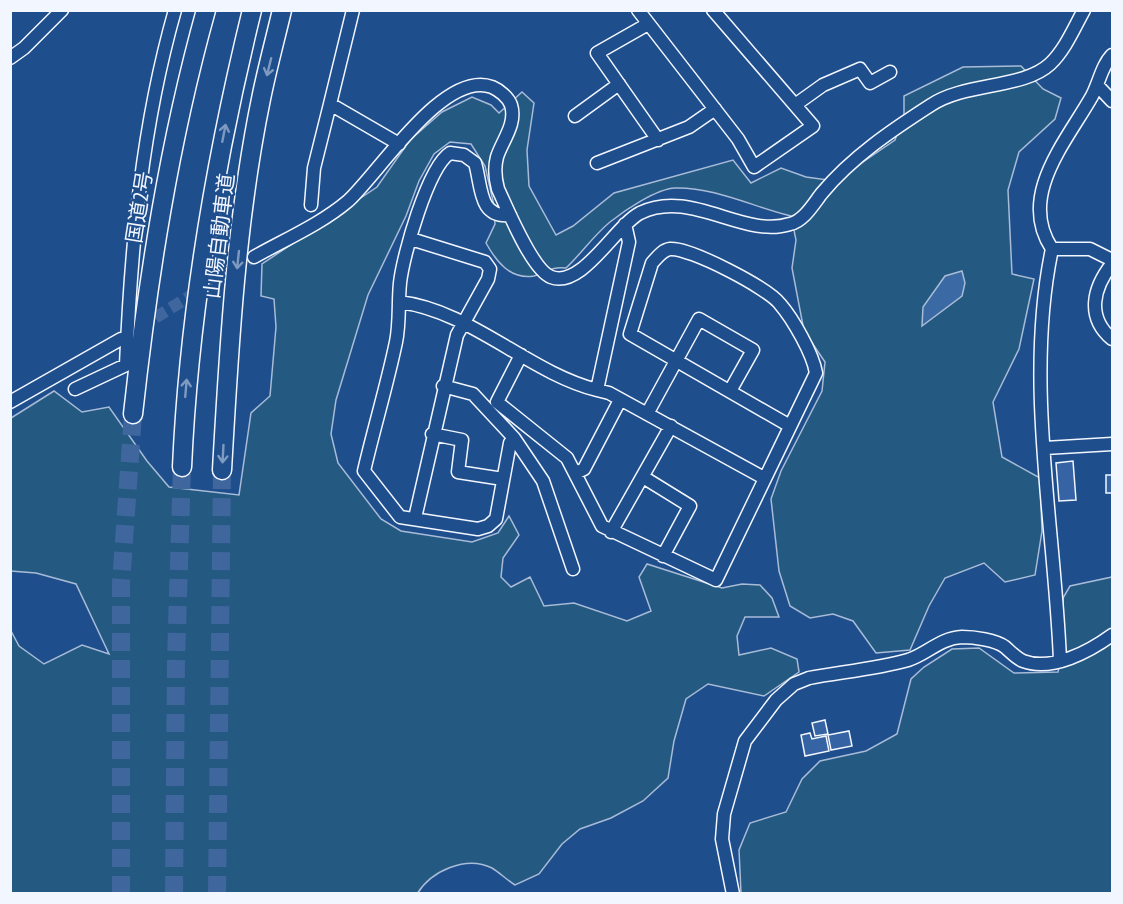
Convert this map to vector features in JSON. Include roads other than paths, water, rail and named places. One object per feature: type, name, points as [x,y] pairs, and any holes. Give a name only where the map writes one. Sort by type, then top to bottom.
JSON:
[{"type":"highway","name":"国道2号","points":[[133,414],[165,180],[188,76],[206,10]]},
{"type":"highway","name":"山陽自動車道","points":[[182,467],[191,334],[200,270],[230,99],[252,10]]},
{"type":"highway","name":"山陽自動車道","points":[[222,470],[238,259],[250,166],[261,100],[282,10]]},
{"type":"street","points":[[10,58],[24,48],[62,10]]},
{"type":"street","points":[[75,389],[126,365],[135,216],[148,134],[175,10]]},
{"type":"street","points":[[311,206],[314,168],[353,10]]},
{"type":"street","points":[[638,10],[738,139],[754,167],[813,126],[713,10]]},
{"type":"street","points":[[254,257],[347,202],[424,117],[448,97],[466,86],[485,85],[499,90],[511,105],[512,120],[497,158],[495,175],[498,189],[539,268],[551,277],[562,278],[574,274],[588,264],[625,224],[648,210],[686,207],[776,228],[794,224],[838,173],[931,105],[949,94],[969,88],[1022,79],[1050,64],[1068,40],[1084,10]]},
{"type":"street","points":[[648,24],[597,53],[658,140]]},
{"type":"street","points":[[1060,661],[1042,354],[1046,292],[1053,249],[1042,230],[1040,191],[1058,152],[1113,55]]},
{"type":"street","points":[[795,105],[823,85],[860,69],[870,83],[890,72]]},
{"type":"street","points":[[575,116],[619,84]]},
{"type":"street","points":[[1097,85],[1113,101]]},
{"type":"street","points":[[330,104],[399,144]]},
{"type":"street","points":[[597,163],[689,127],[715,109]]},
{"type":"street","points":[[510,215],[500,216],[490,212],[482,201],[475,163],[464,155],[450,153],[441,159],[433,173],[400,281],[397,339],[364,471],[400,517],[478,529],[488,526],[496,519],[510,442],[514,438]]},
{"type":"street","points":[[597,390],[629,242],[625,224]]},
{"type":"street","points":[[411,239],[485,262],[490,269],[489,279],[457,335],[443,386],[415,518]]},
{"type":"street","points":[[521,356],[497,402],[567,458],[602,526],[716,580],[816,373],[814,361],[781,304],[771,295],[729,270],[678,250],[668,249],[652,263],[630,334],[790,426]]},
{"type":"street","points":[[1053,249],[1090,249],[1113,262],[1095,292],[1095,306],[1103,332],[1113,339]]},
{"type":"street","points":[[399,302],[451,317],[583,387],[597,390],[620,400],[671,426],[764,478]]},
{"type":"street","points":[[647,414],[699,319],[753,350],[730,391]]},
{"type":"street","points":[[10,402],[121,339]]},
{"type":"street","points":[[443,386],[473,394],[514,438],[543,481],[573,569]]},
{"type":"street","points":[[576,473],[584,469],[620,400]]},
{"type":"street","points":[[611,532],[671,426]]},
{"type":"street","points":[[432,434],[462,440],[458,471],[503,478]]},
{"type":"street","points":[[1046,448],[1113,444]]},
{"type":"street","points":[[643,477],[690,506],[663,556]]},
{"type":"street","points":[[733,894],[725,861],[724,814],[745,741],[760,718],[794,684],[809,678],[908,660],[945,639],[962,637],[1004,646],[1015,657],[1026,662],[1060,661],[1113,635]]},
{"type":"tunnel","points":[[140,327],[254,257]]},
{"type":"tunnel","points":[[121,894],[121,583],[133,414]]},
{"type":"tunnel","points":[[174,894],[176,661],[182,467]]},
{"type":"tunnel","points":[[217,894],[222,470]]}]
